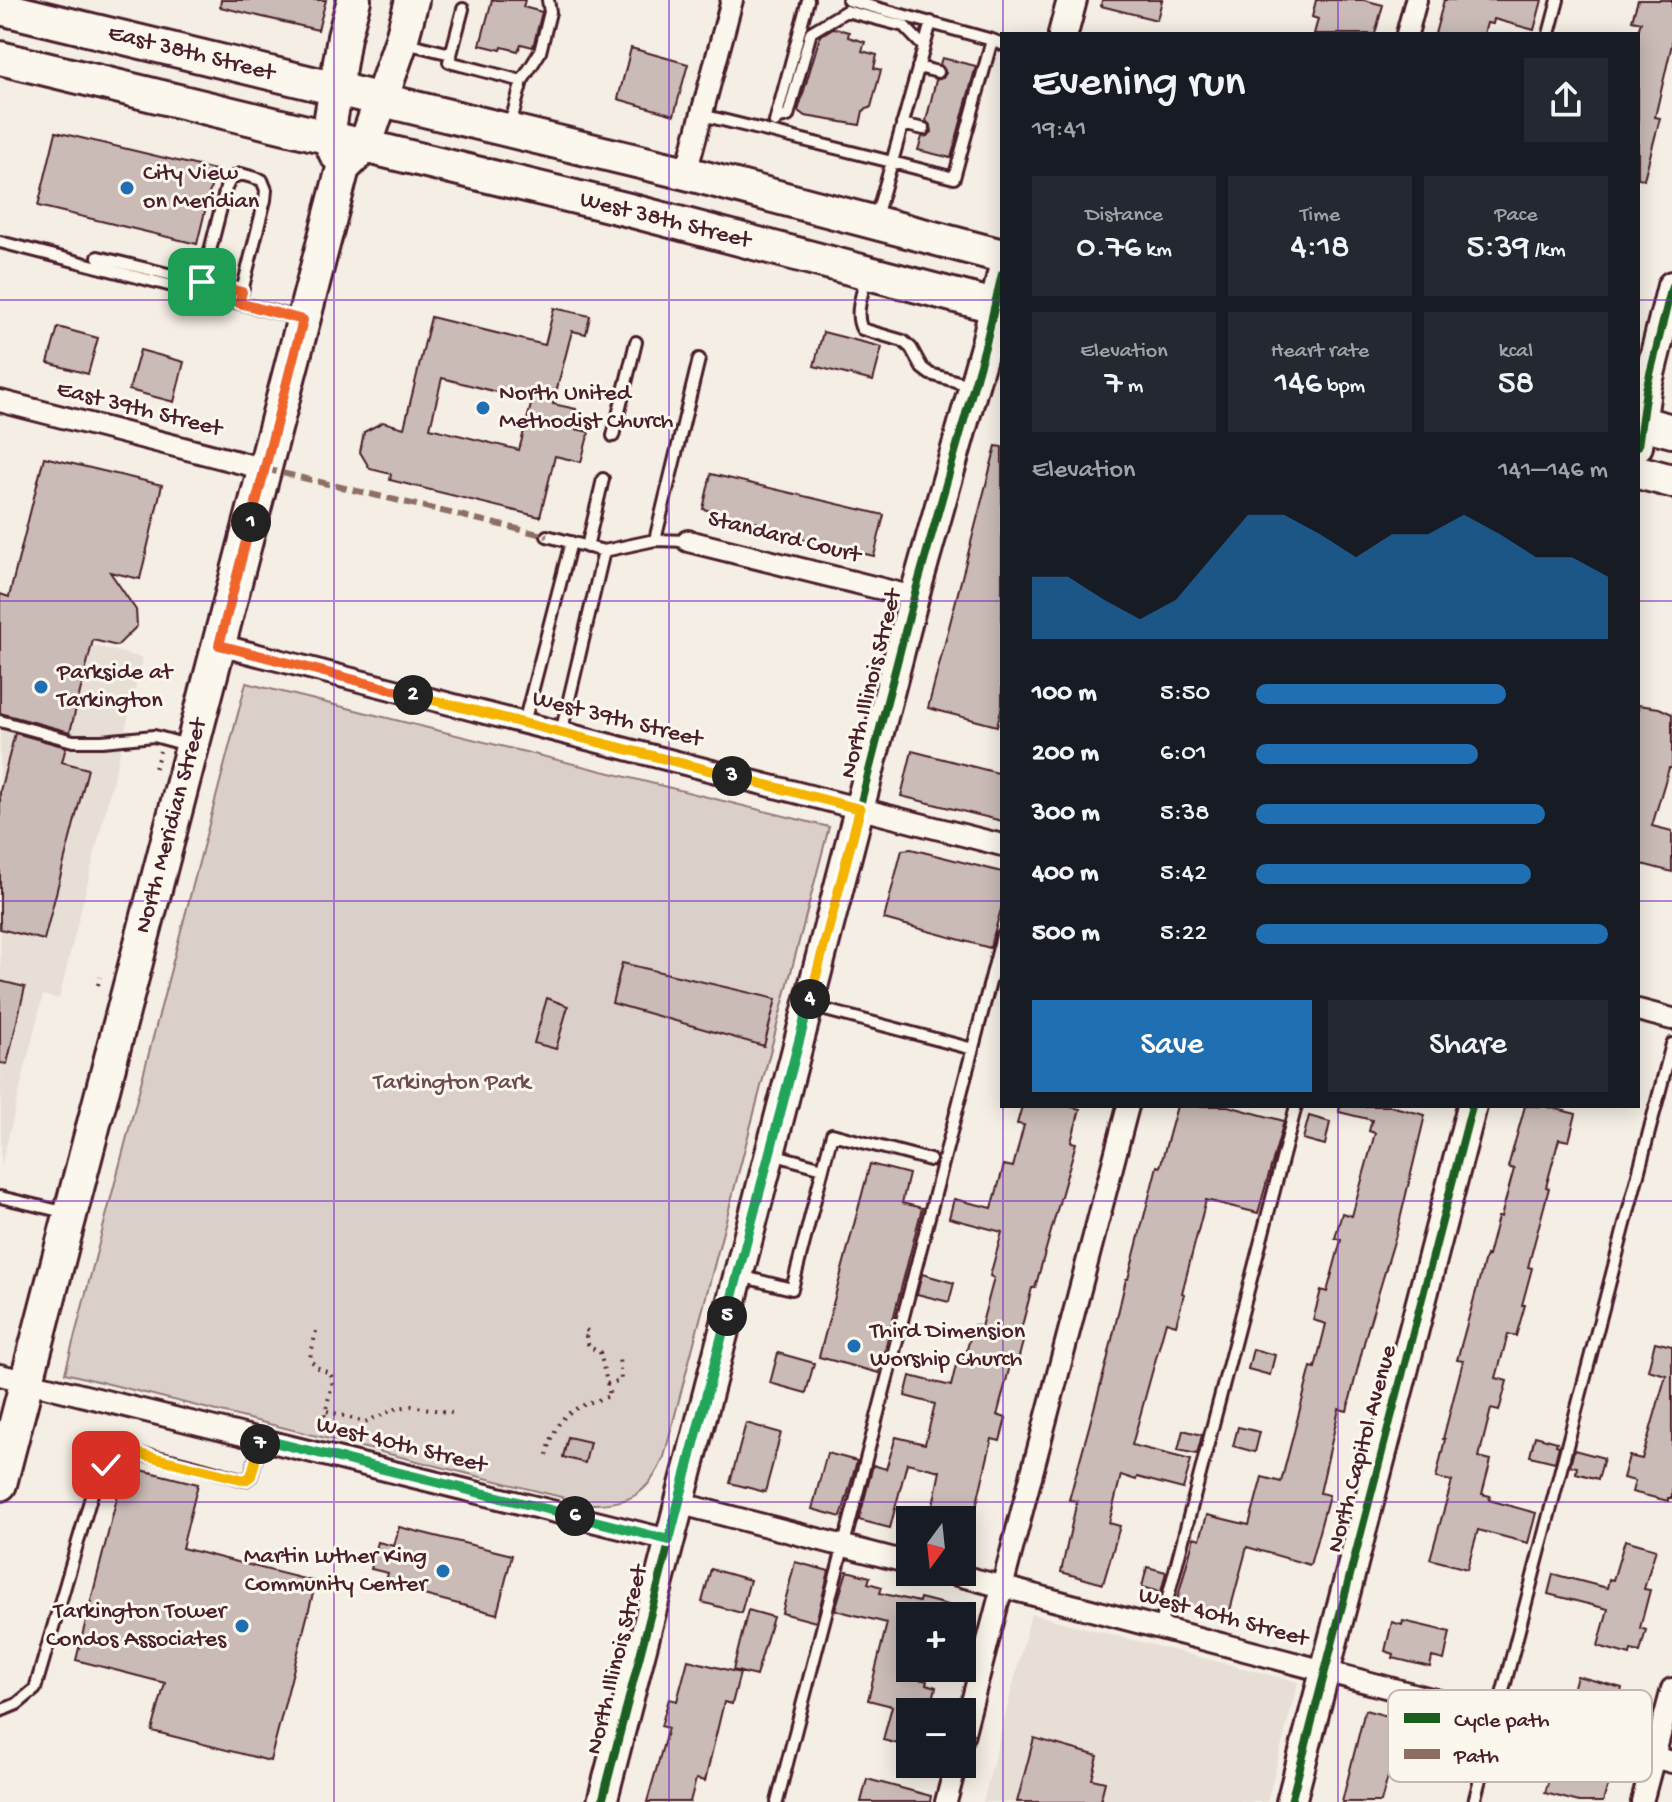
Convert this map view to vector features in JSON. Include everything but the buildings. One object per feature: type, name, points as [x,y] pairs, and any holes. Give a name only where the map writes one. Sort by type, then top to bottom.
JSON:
[{"type":"main road","points":[[328,136],[344,37],[354,0]]},
{"type":"main road","name":"North Meridian Street","points":[[0,1484],[13,1378],[70,1214],[303,320],[354,157],[382,100],[412,0]]},
{"type":"main road","name":"East 38th Street","points":[[0,8],[51,15],[336,89]]},
{"type":"main road","name":"East 38th Street","points":[[0,58],[328,136]]},
{"type":"main road","name":"West 38th Street","points":[[336,89],[686,173],[1000,256]]},
{"type":"main road","name":"West 38th Street","points":[[328,136],[354,157],[625,209],[999,307]]},
{"type":"main road","points":[[1640,431],[1672,431]]},
{"type":"main road","points":[[1640,473],[1672,481]]},
{"type":"street","points":[[686,173],[732,0]]},
{"type":"street","points":[[1064,32],[1072,0]]},
{"type":"street","points":[[1408,32],[1416,0]]},
{"type":"street","points":[[1640,427],[1668,319],[1672,286]]},
{"type":"street","name":"North Illinois Street","points":[[602,1802],[914,597],[999,307]]},
{"type":"street","name":"East 39th Street","points":[[0,401],[265,469]]},
{"type":"street","name":"Standard Court","points":[[688,541],[914,597]]},
{"type":"street","name":"West 39th Street","points":[[219,645],[1000,844]]},
{"type":"street","points":[[1640,1011],[1672,1019]]},
{"type":"street","points":[[973,1698],[1127,1108]]},
{"type":"street","name":"North Capitol Avenue","points":[[1291,1802],[1471,1108]]},
{"type":"street","name":"West 40th Street","points":[[13,1378],[669,1540]]},
{"type":"street","points":[[678,1503],[896,1559]]},
{"type":"street","name":"West 40th Street","points":[[976,1580],[1398,1690]]},
{"type":"street","points":[[1642,1802],[1663,1760],[1672,1689]]},
{"type":"street","points":[[946,1802],[952,1778]]},
{"type":"lane","points":[[509,131],[522,81],[540,52],[550,12],[548,0]]},
{"type":"lane","points":[[773,132],[808,0]]},
{"type":"lane","points":[[702,115],[954,178],[976,83],[997,42],[848,0]]},
{"type":"lane","points":[[1550,32],[1558,0]]},
{"type":"lane","points":[[463,9],[449,62],[522,81]]},
{"type":"lane","points":[[776,119],[788,116],[811,32],[846,11],[904,26],[924,47]]},
{"type":"lane","points":[[873,224],[931,22]]},
{"type":"lane","points":[[401,42],[451,54]]},
{"type":"lane","points":[[918,67],[938,72]]},
{"type":"lane","points":[[902,124],[924,129]]},
{"type":"lane","points":[[202,282],[231,178],[241,174],[262,180],[266,190],[239,303]]},
{"type":"lane","points":[[0,242],[303,320]]},
{"type":"lane","points":[[98,257],[242,292]]},
{"type":"lane","points":[[868,272],[859,311],[858,321],[862,329],[903,341],[930,374],[974,387]]},
{"type":"lane","points":[[613,436],[636,342]]},
{"type":"lane","points":[[655,540],[699,359]]},
{"type":"lane","points":[[587,547],[603,479]]},
{"type":"lane","points":[[547,536],[604,551],[655,540],[688,541]]},
{"type":"lane","points":[[524,723],[571,542]]},
{"type":"lane","points":[[561,733],[604,551]]},
{"type":"lane","points":[[0,721],[73,741],[154,736],[192,746]]},
{"type":"lane","points":[[777,1802],[1000,944]]},
{"type":"lane","points":[[808,1006],[973,1049]]},
{"type":"lane","points":[[1504,1690],[1672,1044]]},
{"type":"lane","points":[[1160,1628],[1295,1108]]},
{"type":"lane","points":[[737,1275],[792,1289],[832,1134],[930,1160]]},
{"type":"lane","points":[[770,1153],[823,1168]]},
{"type":"lane","points":[[0,1197],[70,1214]]},
{"type":"lane","points":[[0,1711],[17,1704],[35,1689],[96,1480],[106,1465],[114,1457],[140,1454],[245,1480],[251,1476],[261,1439]]},
{"type":"lane","points":[[1474,1802],[1479,1782]]},
{"type":"path","points":[[155,768],[160,750]]},
{"type":"path","points":[[98,985],[100,977]]},
{"type":"path","points":[[547,1455],[553,1431],[575,1407],[610,1396],[600,1352],[589,1347],[586,1337],[589,1332],[582,1327]]},
{"type":"path","points":[[316,1331],[310,1358],[316,1367],[330,1373],[333,1380],[319,1440]]},
{"type":"path","points":[[607,1384],[621,1380],[619,1358]]},
{"type":"path","points":[[327,1411],[365,1422],[398,1408],[412,1406],[452,1413]]},
{"type":"shaded area","points":[[0,622],[143,658],[59,999],[43,995],[1,1167]]},
{"type":"shaded area","points":[[1031,1614],[1298,1682],[1267,1802],[983,1802]]},
{"type":"green space","name":"Tarkington Park","points":[[246,683],[829,827],[664,1457],[651,1480],[636,1495],[616,1502],[589,1504],[65,1373]]},
{"type":"marked path","points":[[265,469],[547,536]]},
{"type":"cycle path","points":[[602,1802],[914,597],[986,343],[1000,283]]},
{"type":"cycle path","points":[[1640,432],[1646,390],[1672,286]]},
{"type":"cycle path","points":[[1291,1802],[1471,1108]]},
{"type":"place","name":"City View on Meridian","points":[[127,188]]},
{"type":"place","name":"North United Methodist Church","points":[[483,408]]},
{"type":"place","name":"Parkside at Tarkington","points":[[41,687]]},
{"type":"place","name":"Third Dimension Worship Church","points":[[854,1346]]},
{"type":"place","name":"Martin Luther King Community Center","points":[[443,1571]]},
{"type":"place","name":"Tarkington Tower Condos Associates","points":[[242,1626]]},
{"type":"route","points":[[106,1465],[114,1457],[140,1454],[245,1480],[251,1476],[261,1439],[669,1540],[860,809],[219,645],[303,320],[239,303],[242,292],[202,282]]}]
